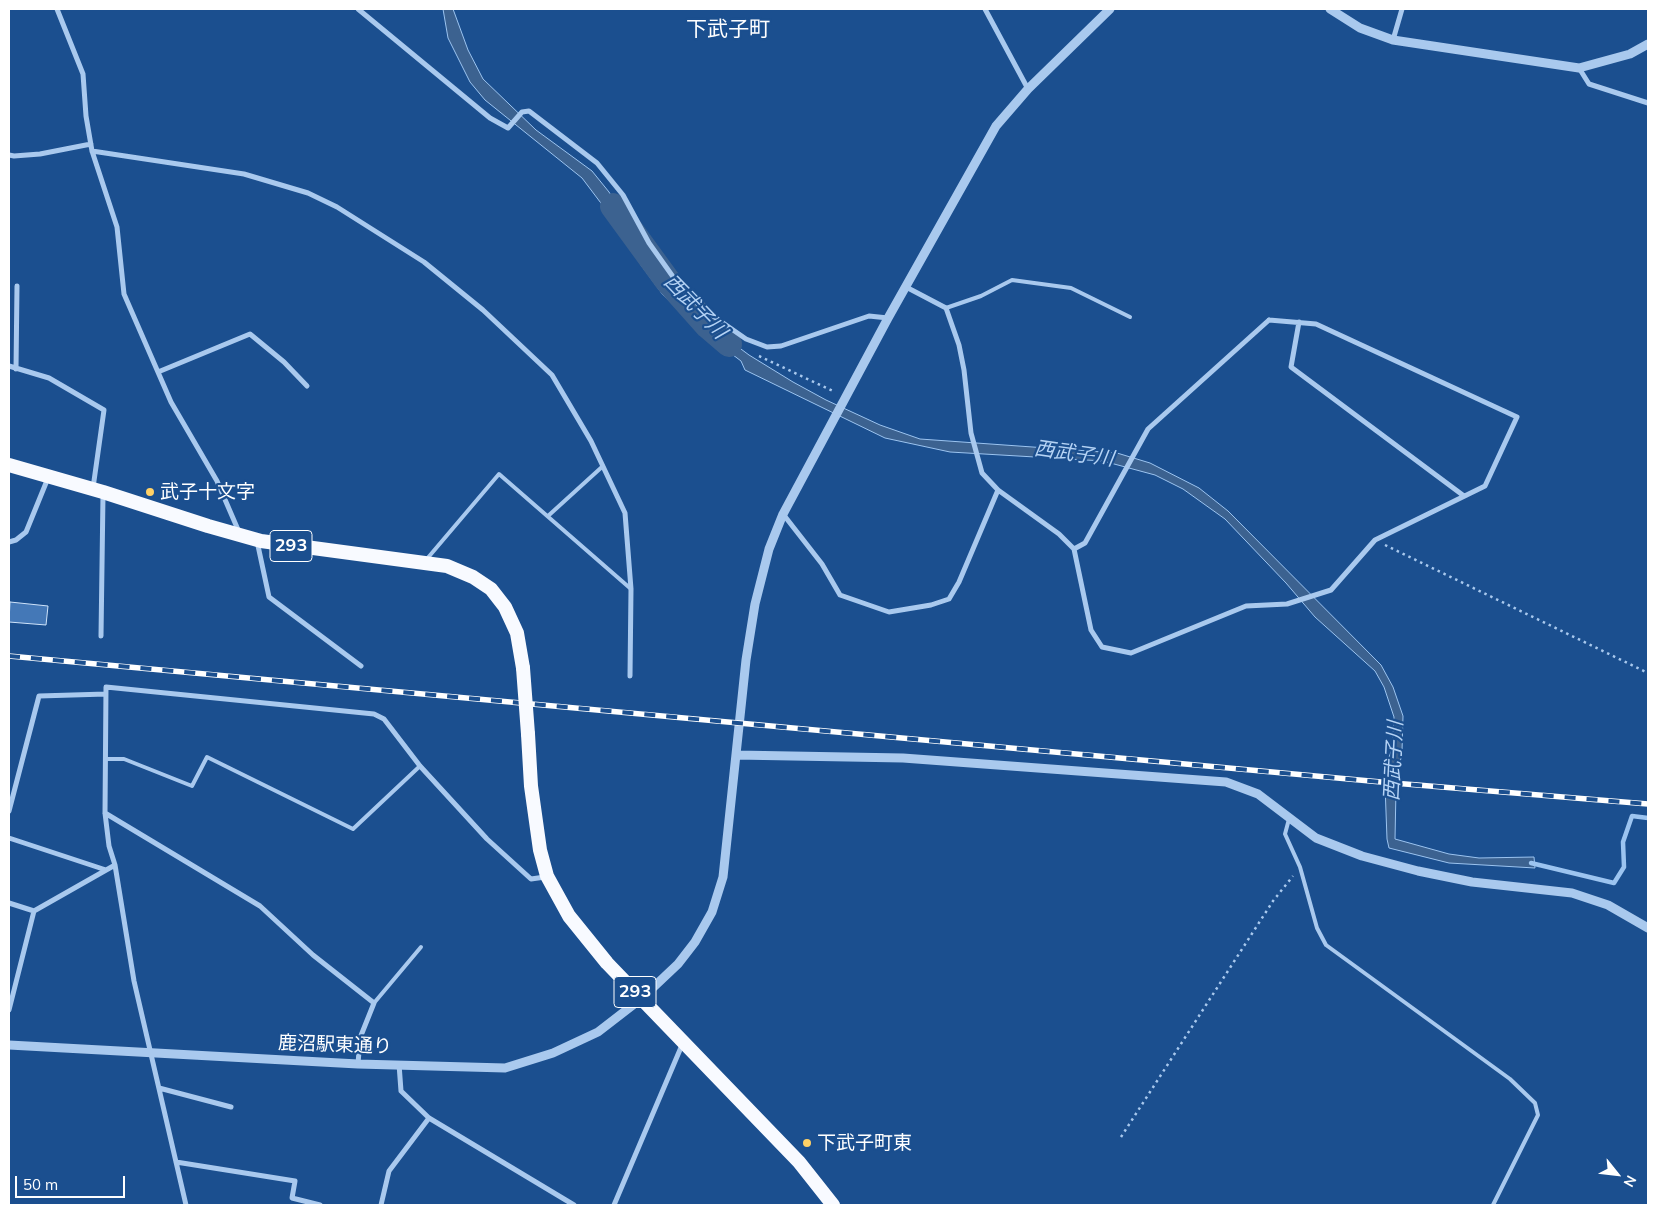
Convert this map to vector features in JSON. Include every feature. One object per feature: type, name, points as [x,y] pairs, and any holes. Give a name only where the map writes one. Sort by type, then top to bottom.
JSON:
[{"type":"highway","name":"293","points":[[9,466],[98,490],[256,540],[447,566],[473,577],[491,589],[505,607],[516,634],[523,668],[535,819],[547,876],[568,916],[586,939],[799,1162],[833,1205]]},
{"type":"street","points":[[56,9],[83,74],[92,151],[110,200],[117,226],[124,294],[171,402],[218,481],[240,535]]},
{"type":"street","points":[[358,9],[490,118],[508,128],[522,112],[529,111],[598,163],[623,195],[645,236],[681,288],[703,309],[746,339],[767,348],[781,346],[869,316],[888,318]]},
{"type":"street","points":[[986,9],[1028,89]]},
{"type":"street","points":[[1330,9],[1360,28],[1394,40],[1580,68],[1630,54],[1648,44]]},
{"type":"street","points":[[1394,40],[1402,9]]},
{"type":"street","name":"鹿沼駅東通り","points":[[9,1045],[358,1064],[505,1068],[553,1053],[598,1032],[642,998],[678,964],[695,942],[712,912],[723,877],[755,604],[769,549],[783,514],[888,318],[996,126],[1028,89],[1107,10]]},
{"type":"street","points":[[1580,68],[1589,84],[1648,102]]},
{"type":"street","points":[[9,155],[40,154],[91,144]]},
{"type":"street","points":[[92,151],[244,174],[308,193],[337,207],[424,262],[483,310],[552,375],[591,441],[625,513],[631,589],[630,676]]},
{"type":"street","points":[[16,369],[17,286]]},
{"type":"street","points":[[906,287],[946,308],[959,344],[971,433],[982,473],[998,490],[1059,534],[1074,549],[1091,630],[1102,647],[1131,653],[1246,606],[1288,604],[1331,590],[1374,540],[1485,486],[1518,417],[1316,324],[1268,320],[1148,429],[1085,542],[1074,549]]},
{"type":"street","points":[[1299,322],[1292,367],[1464,496]]},
{"type":"street","points":[[158,372],[250,334],[284,362],[307,386]]},
{"type":"street","points":[[9,366],[49,378],[104,410],[98,490],[102,636]]},
{"type":"street","points":[[9,542],[16,540],[26,532],[48,477]]},
{"type":"street","points":[[783,514],[822,564],[840,595],[889,612],[931,605],[949,599],[959,582],[998,490]]},
{"type":"street","points":[[256,540],[269,597],[361,666]]},
{"type":"street","points":[[186,1205],[134,981],[115,865],[109,846],[105,813],[106,687],[374,714],[384,719],[420,766],[487,839],[531,879],[547,876]]},
{"type":"street","points":[[9,812],[39,696],[106,694]]},
{"type":"street","points":[[736,755],[903,758],[1226,782],[1258,794],[1316,838],[1362,856],[1418,871],[1472,882],[1572,893],[1608,905],[1648,928]]},
{"type":"street","points":[[105,813],[260,906],[313,955],[374,1003],[360,1038],[358,1064]]},
{"type":"street","points":[[9,838],[106,870]]},
{"type":"street","points":[[9,1010],[34,911],[115,865]]},
{"type":"street","points":[[9,903],[34,911]]},
{"type":"street","points":[[614,1205],[683,1042]]},
{"type":"street","points":[[399,1064],[401,1091],[429,1118],[574,1205]]},
{"type":"street","points":[[158,1088],[231,1107]]},
{"type":"street","points":[[381,1205],[389,1171],[429,1118]]},
{"type":"street","points":[[176,1162],[295,1181],[292,1198],[320,1205]]},
{"type":"lane","points":[[946,308],[981,296],[1012,280],[1071,288],[1130,317]]},
{"type":"lane","points":[[548,516],[603,466]]},
{"type":"lane","points":[[425,562],[499,474],[631,589]]},
{"type":"lane","points":[[105,759],[124,759],[192,786],[207,757],[353,829],[420,766]]},
{"type":"lane","points":[[1289,818],[1286,834],[1300,867],[1317,928],[1326,945],[1510,1079],[1535,1103],[1538,1115],[1493,1205]]},
{"type":"lane","points":[[374,1003],[421,947]]},
{"type":"path","points":[[754,353],[769,362],[845,397]]},
{"type":"path","points":[[1374,540],[1648,673]]},
{"type":"path","points":[[1121,1137],[1273,901],[1300,867]]},
{"type":"water","points":[[443,9],[453,9],[468,50],[483,79],[536,130],[592,171],[609,192],[660,277],[698,317],[749,355],[826,400],[880,425],[920,439],[1117,453],[1150,463],[1199,488],[1228,511],[1381,665],[1393,687],[1403,716],[1402,751],[1396,789],[1395,839],[1449,854],[1479,858],[1534,857],[1535,868],[1449,863],[1389,848],[1385,785],[1388,760],[1392,749],[1394,717],[1384,687],[1375,671],[1315,617],[1286,583],[1225,519],[1183,489],[1155,475],[1103,461],[950,452],[885,438],[745,370],[741,361],[704,333],[663,295],[641,265],[628,239],[582,178],[485,100],[470,82],[448,38]]},
{"type":"building","points":[[10,602],[48,606],[46,625],[9,622]]},
{"type":"waterway","name":"西武子川","points":[[613,206],[667,280],[708,326],[729,344]]},
{"type":"waterway","name":"西武子川","points":[[1531,863],[1614,883],[1624,867],[1623,842],[1632,816],[1648,818]]},
{"type":"railway","points":[[9,656],[1381,782],[1648,804]]},
{"type":"place","name":"武子十文字","points":[[150,492]]},
{"type":"place","name":"下武子町東","points":[[807,1143]]},
{"type":"district","name":"下武子町","points":[[728,30]]}]
